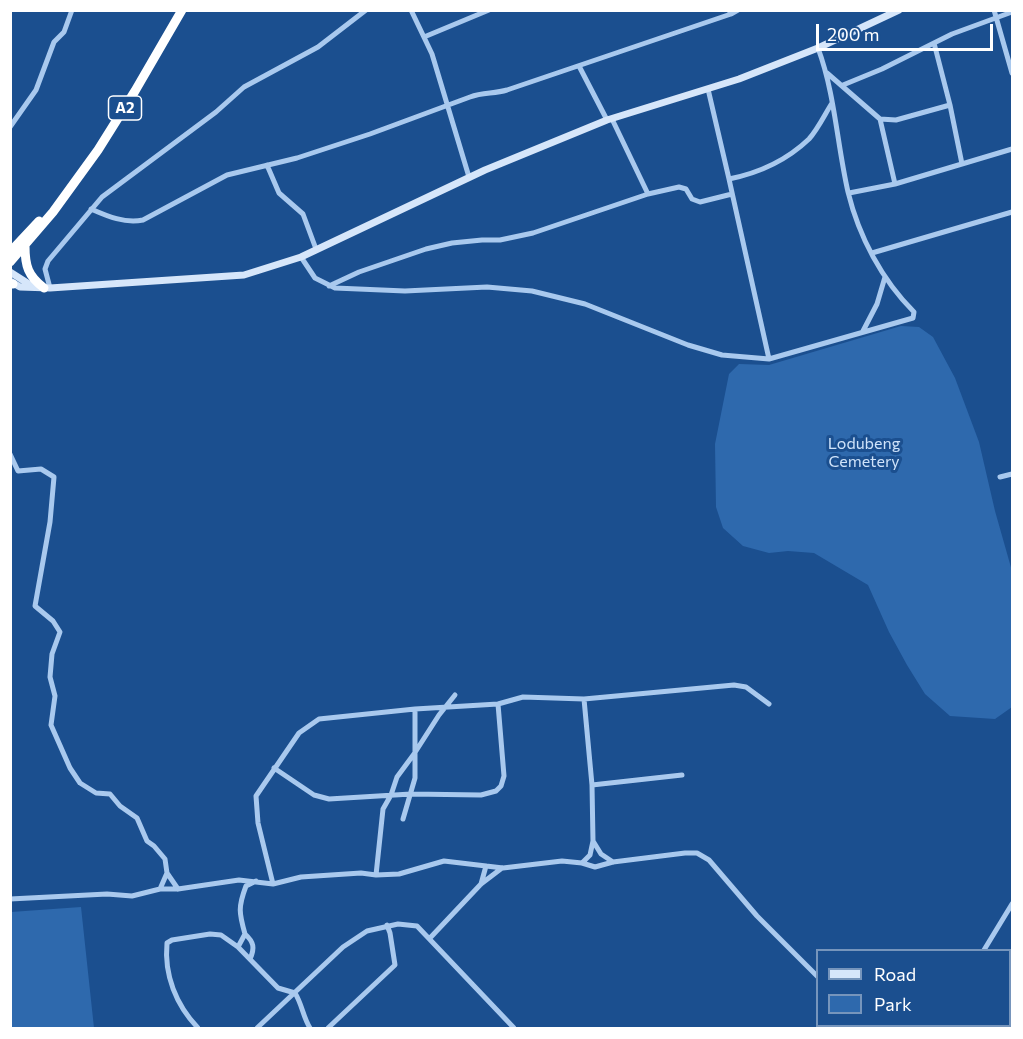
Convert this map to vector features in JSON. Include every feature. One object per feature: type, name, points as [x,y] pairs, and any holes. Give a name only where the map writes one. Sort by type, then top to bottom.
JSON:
[{"type":"highway","name":"A2","points":[[10,252],[59,201],[98,150],[135,92],[182,10]]},
{"type":"highway","name":"A2","points":[[10,262],[53,212],[59,201]]},
{"type":"highway","points":[[25,246],[27,270],[31,277],[44,288]]},
{"type":"street","points":[[10,128],[36,90],[54,42],[64,32],[72,10]]},
{"type":"street","points":[[44,288],[48,261],[102,197],[216,112],[244,87],[318,46],[366,10]]},
{"type":"street","points":[[411,10],[432,54],[469,177]]},
{"type":"street","points":[[424,37],[489,10]]},
{"type":"street","points":[[91,210],[123,221],[142,220],[227,175],[370,134],[483,93],[498,93],[738,10]]},
{"type":"street","points":[[11,283],[20,287],[44,288],[244,275],[301,257],[469,177],[610,120],[739,79],[818,48],[898,10]]},
{"type":"street","points":[[843,85],[882,69],[995,14],[1012,12]]},
{"type":"street","points":[[995,14],[1012,73]]},
{"type":"street","points":[[934,43],[962,164]]},
{"type":"street","points":[[301,257],[315,278],[329,286],[405,291],[487,286],[532,291],[585,304],[669,338],[716,354],[769,359],[913,318],[914,312],[885,277],[857,222],[849,193],[827,73],[818,48]]},
{"type":"street","points":[[579,66],[648,194]]},
{"type":"street","points":[[827,73],[880,119],[895,184]]},
{"type":"street","points":[[708,89],[769,359]]},
{"type":"street","points":[[729,178],[752,172],[784,159],[809,138],[832,103]]},
{"type":"street","points":[[880,119],[896,120],[950,105]]},
{"type":"street","points":[[849,193],[895,184],[1012,149]]},
{"type":"street","points":[[267,165],[279,193],[303,214],[316,249]]},
{"type":"street","points":[[329,286],[359,272],[426,249],[452,243],[500,240],[533,233],[648,194],[682,187],[692,199],[700,202],[732,194]]},
{"type":"street","points":[[872,253],[1012,212]]},
{"type":"street","points":[[10,272],[27,284],[44,288]]},
{"type":"street","points":[[863,331],[877,304],[885,277]]},
{"type":"street","points":[[10,454],[18,471],[41,469],[54,477],[50,522],[35,606],[53,621],[60,632],[52,654],[50,677],[56,696],[51,725],[70,768],[80,783],[96,793],[110,794],[120,806],[137,818],[147,841],[165,860],[167,873],[178,889]]},
{"type":"street","points":[[1000,477],[1012,474]]},
{"type":"street","points":[[273,884],[258,823],[256,796],[299,733],[319,719],[416,709],[498,704],[523,697],[584,699],[734,685],[746,687],[769,704]]},
{"type":"street","points":[[376,875],[383,808],[391,795],[397,777],[455,695]]},
{"type":"street","points":[[582,863],[590,855],[593,841],[592,785],[584,699]]},
{"type":"street","points":[[274,768],[321,798],[328,799],[411,794],[481,795],[496,791],[501,786],[504,776],[498,704]]},
{"type":"street","points":[[403,819],[415,778],[416,709]]},
{"type":"street","points":[[592,785],[682,775]]},
{"type":"street","points":[[593,841],[601,854],[613,862]]},
{"type":"street","points":[[10,899],[107,894],[132,896],[160,889],[178,889],[239,880],[273,884],[301,877],[362,873],[399,874],[444,861],[503,868],[562,861],[595,867],[613,862],[685,853],[698,854],[709,861],[757,916],[816,975]]},
{"type":"street","points":[[481,884],[486,866]]},
{"type":"street","points":[[430,938],[481,884],[503,868]]},
{"type":"street","points":[[160,889],[167,873]]},
{"type":"street","points":[[239,880],[246,886]]},
{"type":"street","points":[[250,959],[254,951],[253,945],[251,939],[245,934],[238,912],[246,886],[257,881]]},
{"type":"street","points":[[985,949],[1012,904]]},
{"type":"street","points":[[257,1029],[343,947],[367,931],[398,924],[417,926],[514,1029]]},
{"type":"street","points":[[328,1029],[395,965],[387,926]]},
{"type":"street","points":[[198,1029],[174,993],[167,971],[167,943],[172,940],[210,934],[221,935],[238,948],[279,988],[295,993]]},
{"type":"street","points":[[238,948],[245,934]]},
{"type":"street","points":[[295,993],[310,1029]]},
{"type":"green space","name":"Lodubeng Cemetery","points":[[901,326],[919,327],[933,337],[955,378],[979,442],[1012,571],[1012,707],[995,719],[950,716],[925,694],[889,632],[868,585],[814,553],[788,551],[769,553],[743,546],[723,528],[716,507],[715,444],[729,374],[739,364],[769,365]]},
{"type":"green space","points":[[81,907],[94,1028],[11,1028],[11,912]]}]
